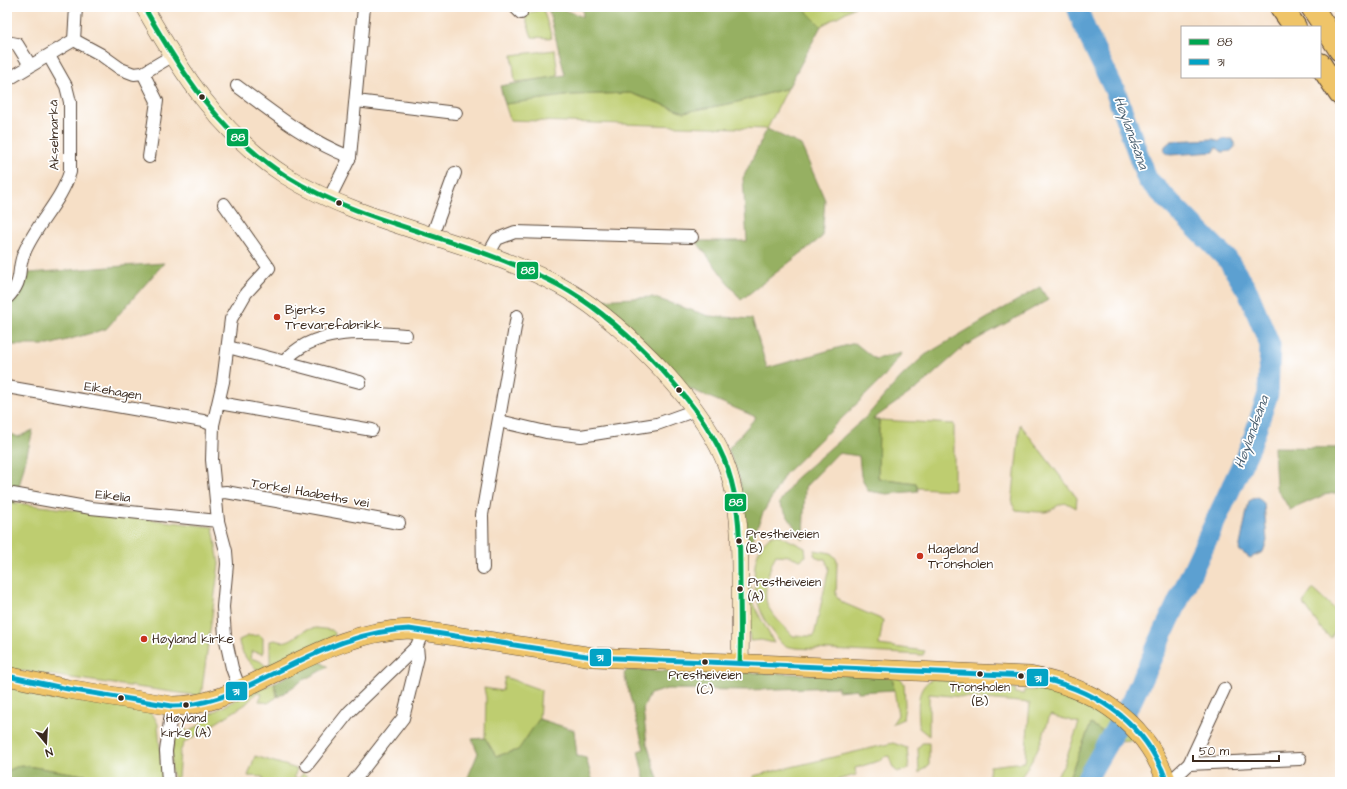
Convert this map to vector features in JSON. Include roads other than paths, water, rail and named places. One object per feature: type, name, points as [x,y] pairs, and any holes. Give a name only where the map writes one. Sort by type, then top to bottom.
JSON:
[{"type":"highway","points":[[1281,7],[1294,26]]},
{"type":"highway","points":[[1312,7],[1340,50]]},
{"type":"highway","points":[[1321,66],[1340,94]]},
{"type":"main road","points":[[7,676],[68,689],[172,706],[203,704],[240,690],[323,650],[355,637],[383,631],[420,638],[593,657],[1030,676],[1052,680],[1076,688],[1120,714],[1146,743],[1167,781]]},
{"type":"street","points":[[74,40],[76,7]]},
{"type":"street","points":[[144,7],[172,56],[205,103],[244,145],[286,176],[329,200],[370,216],[488,254],[545,278],[594,308],[613,323],[650,359],[696,410],[717,442],[728,470],[736,499],[740,529],[740,663]]},
{"type":"street","points":[[329,200],[350,156],[364,7]]},
{"type":"street","points":[[7,80],[74,40]]},
{"type":"street","points":[[74,40],[100,54],[121,69],[134,74],[143,73],[172,56]]},
{"type":"street","points":[[7,42],[17,44],[30,65]]},
{"type":"street","name":"Akselmarkå","points":[[7,298],[16,290],[20,276],[23,254],[38,227],[67,183],[70,172],[70,102],[66,86],[49,56]]},
{"type":"street","points":[[143,73],[157,101],[154,133],[149,157]]},
{"type":"street","points":[[237,86],[307,135],[328,148],[350,156]]},
{"type":"street","points":[[356,101],[456,112]]},
{"type":"street","points":[[432,236],[455,173]]},
{"type":"street","points":[[224,204],[269,268],[246,293],[231,319],[219,403],[213,425],[212,460],[218,521],[226,551],[227,564],[223,607],[225,636],[232,668],[240,690]]},
{"type":"street","points":[[488,254],[497,239],[515,232],[598,236],[692,237]]},
{"type":"street","points":[[483,568],[482,515],[517,316]]},
{"type":"street","points":[[284,362],[300,346],[331,336],[378,333],[406,335]]},
{"type":"street","points":[[228,347],[360,382]]},
{"type":"street","name":"Eikehagen","points":[[7,387],[203,421],[213,425]]},
{"type":"street","points":[[219,403],[372,430]]},
{"type":"street","points":[[499,421],[546,432],[581,436],[657,424],[696,410]]},
{"type":"street","name":"Torkel Haabeths vei","points":[[216,493],[226,492],[399,523]]},
{"type":"street","name":"Eikelia","points":[[7,493],[91,508],[218,521]]},
{"type":"street","points":[[307,765],[349,712],[420,638]]},
{"type":"street","points":[[353,782],[403,718],[418,657],[420,638]]},
{"type":"street","points":[[1167,781],[1175,777],[1190,764],[1224,689]]},
{"type":"street","points":[[168,782],[166,752],[172,706]]},
{"type":"street","points":[[1190,764],[1300,759]]},
{"type":"water","points":[[1214,139],[1219,142],[1221,139],[1233,139],[1235,147],[1231,151],[1222,152],[1216,147],[1214,152],[1170,155],[1164,152],[1165,146],[1171,141]]},
{"type":"water","points":[[1257,497],[1264,503],[1267,541],[1263,552],[1250,558],[1239,550],[1249,501]]},
{"type":"waterway","name":"Høylandsåna","points":[[1077,7],[1086,31],[1116,93],[1147,179],[1228,260],[1248,292],[1270,345],[1268,394],[1251,445],[1132,700],[1085,782]]},
{"type":"place","name":"Bjerks Trevarefabrikk","points":[[277,317]]},
{"type":"place","name":"Prestheiveien (B)","points":[[739,541]]},
{"type":"place","name":"Hageland Tronsholen","points":[[920,556]]},
{"type":"place","name":"Prestheiveien (A)","points":[[740,589]]},
{"type":"place","name":"Høyland kirke","points":[[144,639]]},
{"type":"place","name":"Prestheiveien (C)","points":[[705,662]]},
{"type":"place","name":"Tronsholen (B)","points":[[980,674]]},
{"type":"place","name":"Høyland kirke (A)","points":[[186,705]]}]
